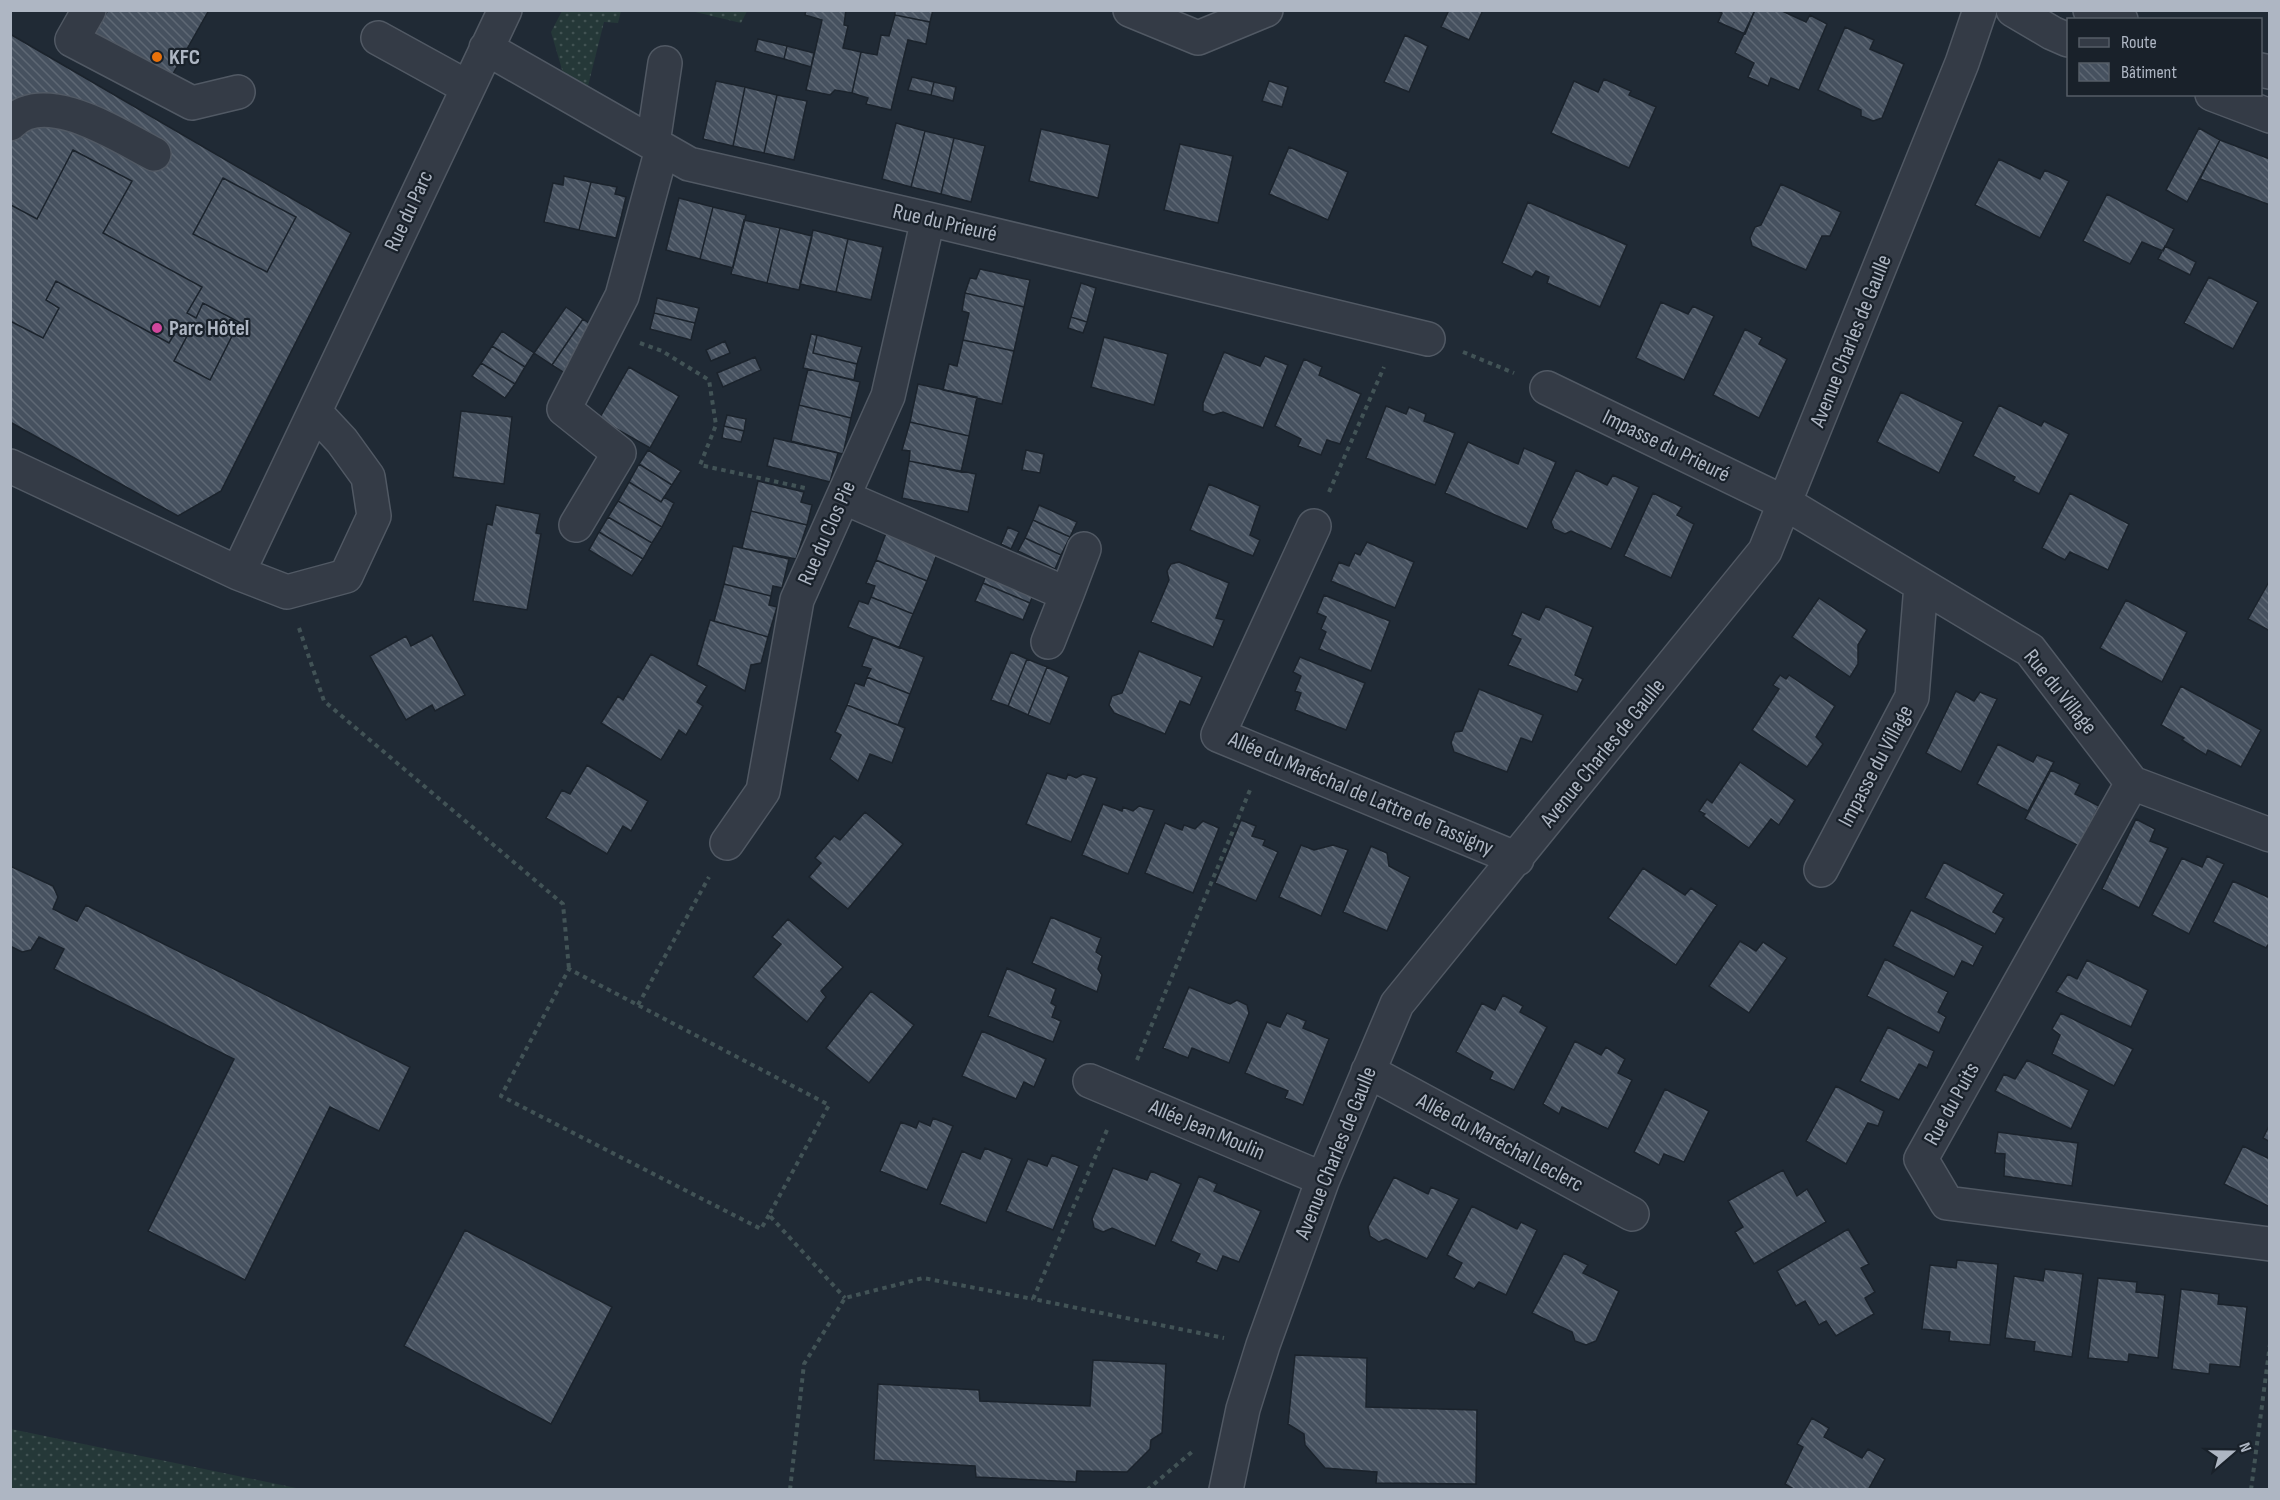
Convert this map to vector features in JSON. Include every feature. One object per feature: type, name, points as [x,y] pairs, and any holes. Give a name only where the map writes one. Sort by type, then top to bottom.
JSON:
[{"type":"street","points":[[88,10],[72,39],[192,104],[238,92]]},
{"type":"street","name":"Rue du Parc","points":[[238,573],[505,10]]},
{"type":"street","points":[[1130,10],[1198,38],[1266,10]]},
{"type":"street","name":"Avenue Charles de Gaulle","points":[[1226,1490],[1242,1409],[1263,1345],[1323,1179],[1397,1004],[1765,551],[1965,55],[1980,10]]},
{"type":"street","points":[[2013,10],[2067,40]]},
{"type":"street","points":[[2090,10],[2115,18]]},
{"type":"street","points":[[378,38],[467,87]]},
{"type":"street","name":"Rue du Prieuré","points":[[486,48],[689,164],[1413,336]]},
{"type":"street","points":[[576,525],[619,453],[564,409],[622,296],[657,146],[665,63]]},
{"type":"street","points":[[2217,96],[2270,116]]},
{"type":"street","points":[[10,124],[18,115],[44,108],[78,116],[154,154]]},
{"type":"street","name":"Rue du Clos Pie","points":[[727,843],[763,791],[798,600],[888,396],[928,219]]},
{"type":"street","name":"Impasse du Prieuré","points":[[1547,388],[1785,503]]},
{"type":"street","points":[[10,466],[238,573],[287,592],[346,576],[374,516],[368,477],[342,441],[315,412]]},
{"type":"street","points":[[843,496],[1067,594]]},
{"type":"street","name":"Rue du Village","points":[[1785,503],[2030,650],[2132,783]]},
{"type":"street","name":"Allée du Maréchal de Lattre de Tassigny","points":[[1314,526],[1218,735],[1517,859]]},
{"type":"street","points":[[1048,642],[1084,549]]},
{"type":"street","name":"Impasse du Village","points":[[1821,870],[1912,697],[1921,585]]},
{"type":"street","points":[[2132,783],[2270,836]]},
{"type":"street","name":"Rue du Puits","points":[[2132,783],[1921,1159],[1947,1203],[2270,1244]]},
{"type":"street","name":"Allée du Maréchal Leclerc","points":[[1368,1071],[1632,1214]]},
{"type":"street","name":"Allée Jean Moulin","points":[[1090,1081],[1323,1179]]},
{"type":"path","points":[[605,329],[662,351],[709,380],[716,425],[700,465],[843,496]]},
{"type":"path","points":[[1314,526],[1413,336],[1466,353],[1547,388]]},
{"type":"path","points":[[287,592],[324,701],[563,904],[569,969],[501,1095],[761,1229],[829,1105],[569,969]]},
{"type":"path","points":[[1033,1299],[1123,1094],[1265,754]]},
{"type":"path","points":[[638,1005],[727,843]]},
{"type":"path","points":[[769,1215],[845,1298]]},
{"type":"path","points":[[790,1490],[804,1364],[845,1298],[923,1278],[1263,1345]]},
{"type":"path","points":[[2251,1490],[2270,1344]]},
{"type":"shaded area","points":[[562,11],[621,11],[618,23],[604,22],[588,86],[563,73],[551,32]]},
{"type":"shaded area","points":[[691,11],[747,11],[741,23]]},
{"type":"shaded area","points":[[11,1429],[301,1489],[11,1489]]},
{"type":"building","name":"KFC","points":[[108,10],[209,10],[170,79],[93,36]]},
{"type":"building","points":[[806,10],[846,10],[844,25],[848,26],[843,48],[861,52],[852,93],[835,90],[830,95],[806,90],[822,20],[805,15]]},
{"type":"building","points":[[895,10],[933,10],[930,22],[895,15]]},
{"type":"building","points":[[1449,10],[1483,10],[1469,40],[1441,27]]},
{"type":"building","points":[[1716,10],[1755,10],[1745,34],[1718,22],[1722,13]]},
{"type":"building","points":[[1755,10],[1780,10],[1806,22],[1810,15],[1827,24],[1799,90],[1771,78],[1768,86],[1748,77],[1754,63],[1735,53]]},
{"type":"building","points":[[895,15],[930,22],[926,44],[908,40],[891,110],[866,104],[868,98],[852,93],[861,52],[877,55],[881,35],[889,36]]},
{"type":"building","points":[[1845,27],[1874,40],[1870,49],[1904,64],[1882,118],[1873,121],[1861,116],[1861,110],[1818,90]]},
{"type":"building","name":"Parc Hôtel","points":[[10,34],[351,233],[221,491],[178,516],[10,422]]},
{"type":"building","points":[[1405,35],[1428,46],[1409,92],[1384,82]]},
{"type":"building","points":[[758,39],[787,46],[784,59],[755,51]]},
{"type":"building","points":[[787,46],[814,53],[811,67],[784,59]]},
{"type":"building","points":[[912,77],[934,82],[931,95],[908,90]]},
{"type":"building","points":[[1604,79],[1631,91],[1629,95],[1656,107],[1629,168],[1551,133],[1574,81],[1598,92]]},
{"type":"building","points":[[716,81],[745,87],[733,146],[703,139]]},
{"type":"building","points":[[1269,81],[1288,87],[1282,107],[1262,101]]},
{"type":"building","points":[[934,82],[956,87],[953,101],[931,95]]},
{"type":"building","points":[[745,87],[777,95],[764,153],[733,146]]},
{"type":"building","points":[[777,95],[807,101],[794,160],[764,153]]},
{"type":"building","points":[[896,123],[925,131],[911,187],[882,179]]},
{"type":"building","points":[[2199,128],[2220,140],[2187,202],[2166,190]]},
{"type":"building","points":[[1041,129],[1110,145],[1098,198],[1029,181]]},
{"type":"building","points":[[925,131],[954,138],[941,194],[911,187]]},
{"type":"building","points":[[954,138],[985,146],[971,202],[941,194]]},
{"type":"building","points":[[2220,140],[2270,159],[2270,205],[2200,179]]},
{"type":"building","points":[[1180,144],[1233,156],[1218,223],[1164,210]]},
{"type":"building","points":[[1289,147],[1348,172],[1328,220],[1269,194]]},
{"type":"building","points":[[73,150],[132,181],[103,233],[202,287],[187,313],[196,318],[203,303],[239,322],[210,380],[174,361],[187,336],[176,331],[169,343],[56,281],[46,300],[59,308],[43,338],[10,321],[10,207],[11,205],[37,219]]},
{"type":"building","points":[[1999,159],[2040,179],[2045,170],[2069,181],[2040,238],[1975,205]]},
{"type":"building","points":[[564,176],[591,182],[579,230],[544,222],[553,183],[563,185]]},
{"type":"building","points":[[223,178],[296,217],[267,272],[193,234]]},
{"type":"building","points":[[591,182],[617,187],[615,194],[626,197],[616,238],[579,230]]},
{"type":"building","points":[[1781,184],[1841,212],[1830,236],[1822,236],[1806,270],[1752,246],[1750,238],[1755,227],[1761,225]]},
{"type":"building","points":[[2107,194],[2174,229],[2163,251],[2142,242],[2130,264],[2083,241]]},
{"type":"building","points":[[679,198],[713,207],[700,259],[666,250]]},
{"type":"building","points":[[1528,202],[1627,245],[1600,307],[1547,283],[1549,277],[1536,271],[1532,277],[1502,263]]},
{"type":"building","points":[[713,207],[746,215],[733,268],[700,259]]},
{"type":"building","points":[[744,220],[780,228],[767,283],[731,274]]},
{"type":"building","points":[[780,228],[812,236],[799,290],[767,283]]},
{"type":"building","points":[[813,230],[848,239],[836,292],[800,284]]},
{"type":"building","points":[[848,239],[883,247],[871,300],[836,292]]},
{"type":"building","points":[[2165,246],[2196,262],[2190,275],[2158,259]]},
{"type":"building","points":[[980,269],[1030,280],[1024,307],[965,293],[970,278],[976,279]]},
{"type":"building","points":[[2209,277],[2258,302],[2233,349],[2184,323]]},
{"type":"building","points":[[1081,283],[1096,288],[1087,322],[1071,317]]},
{"type":"building","points":[[965,293],[1024,307],[1014,351],[963,340],[969,313],[962,311]]},
{"type":"building","points":[[657,298],[699,308],[695,323],[654,313]]},
{"type":"building","points":[[1661,302],[1688,314],[1693,306],[1714,316],[1684,380],[1636,358]]},
{"type":"building","points":[[566,307],[583,319],[552,365],[534,353]]},
{"type":"building","points":[[654,313],[695,323],[691,340],[650,329]]},
{"type":"building","points":[[1071,317],[1087,322],[1083,333],[1068,328]]},
{"type":"building","points":[[583,319],[597,329],[566,374],[552,365]]},
{"type":"building","points":[[1745,329],[1762,338],[1759,344],[1787,359],[1759,418],[1713,395]]},
{"type":"building","points":[[502,331],[534,353],[525,367],[492,346]]},
{"type":"building","points":[[811,334],[817,335],[813,353],[857,364],[854,380],[803,368]]},
{"type":"building","points":[[817,335],[862,347],[857,364],[813,353]]},
{"type":"building","points":[[1104,337],[1168,354],[1154,405],[1091,387]]},
{"type":"building","points":[[963,340],[1014,351],[1002,404],[943,390],[949,364],[957,366]]},
{"type":"building","points":[[725,341],[730,353],[711,361],[706,350]]},
{"type":"building","points":[[492,346],[525,367],[515,384],[481,363]]},
{"type":"building","points":[[1224,352],[1260,366],[1265,356],[1288,365],[1263,428],[1223,412],[1213,415],[1203,411],[1203,403]]},
{"type":"building","points":[[755,357],[761,370],[723,387],[717,373]]},
{"type":"building","points":[[1304,359],[1322,367],[1319,375],[1361,394],[1340,444],[1327,440],[1321,455],[1298,446],[1301,439],[1275,426]]},
{"type":"building","points":[[481,363],[515,384],[505,398],[472,376]]},
{"type":"building","points":[[629,367],[679,396],[650,448],[599,419]]},
{"type":"building","points":[[808,369],[860,382],[851,418],[799,405]]},
{"type":"building","points":[[918,384],[977,397],[969,436],[910,422]]},
{"type":"building","points":[[1901,392],[1963,422],[1939,473],[1877,442]]},
{"type":"building","points":[[799,405],[851,418],[843,454],[791,441]]},
{"type":"building","points":[[1999,405],[2041,426],[2044,421],[2069,434],[2039,494],[2013,481],[2015,477],[1973,456]]},
{"type":"building","points":[[1386,406],[1406,414],[1409,407],[1426,414],[1424,421],[1455,433],[1435,485],[1366,458]]},
{"type":"building","points":[[461,411],[512,417],[504,484],[453,477]]},
{"type":"building","points":[[727,415],[746,419],[744,431],[724,426]]},
{"type":"building","points":[[910,422],[969,436],[961,472],[909,461],[910,451],[902,450]]},
{"type":"building","points":[[724,426],[744,431],[741,442],[722,438]]},
{"type":"building","points":[[774,438],[838,453],[830,482],[767,466]]},
{"type":"building","points":[[1468,442],[1518,464],[1524,448],[1556,462],[1527,529],[1445,493]]},
{"type":"building","points":[[648,450],[681,471],[672,485],[639,464]]},
{"type":"building","points":[[1026,450],[1044,454],[1040,473],[1022,470]]},
{"type":"building","points":[[909,461],[976,474],[968,512],[902,498]]},
{"type":"building","points":[[639,464],[672,485],[661,502],[629,482]]},
{"type":"building","points":[[1576,470],[1607,485],[1613,475],[1639,487],[1611,549],[1571,531],[1565,534],[1554,529],[1551,522]]},
{"type":"building","points":[[758,481],[804,492],[801,502],[812,505],[807,525],[751,511]]},
{"type":"building","points":[[629,482],[661,502],[664,497],[674,503],[662,527],[618,501]]},
{"type":"building","points":[[1209,484],[1260,506],[1250,535],[1260,540],[1253,556],[1190,530]]},
{"type":"building","points":[[1653,493],[1682,507],[1677,515],[1694,524],[1671,578],[1624,556]]},
{"type":"building","points":[[2070,493],[2129,524],[2108,570],[2070,552],[2065,560],[2042,548]]},
{"type":"building","points":[[618,501],[662,527],[652,543],[608,517]]},
{"type":"building","points":[[496,505],[540,514],[536,533],[541,534],[527,610],[473,601],[487,524],[492,525]]},
{"type":"building","points":[[1039,505],[1077,522],[1070,537],[1033,520]]},
{"type":"building","points":[[751,511],[807,525],[796,559],[742,548]]},
{"type":"building","points":[[608,517],[652,543],[643,559],[599,532]]},
{"type":"building","points":[[1033,520],[1070,537],[1061,555],[1025,538]]},
{"type":"building","points":[[1008,527],[1019,532],[1011,549],[1001,544]]},
{"type":"building","points":[[599,532],[643,559],[632,576],[589,550]]},
{"type":"building","points":[[886,533],[940,546],[927,581],[876,560]]},
{"type":"building","points":[[1025,538],[1061,555],[1055,569],[1018,551]]},
{"type":"building","points":[[1367,542],[1414,562],[1395,608],[1331,581],[1339,562],[1349,566],[1355,553],[1360,555]]},
{"type":"building","points":[[733,546],[789,559],[782,588],[773,586],[771,596],[724,584]]},
{"type":"building","points":[[876,560],[927,581],[913,614],[871,597],[875,586],[866,583]]},
{"type":"building","points":[[1179,562],[1229,583],[1216,618],[1224,620],[1213,647],[1151,622],[1169,580],[1167,571],[1171,564]]},
{"type":"building","points":[[989,567],[1036,586],[1030,603],[983,583]]},
{"type":"building","points":[[2270,580],[2270,631],[2248,619]]},
{"type":"building","points":[[983,583],[1030,603],[1023,620],[975,601]]},
{"type":"building","points":[[724,584],[771,596],[769,605],[777,607],[768,637],[714,621]]},
{"type":"building","points":[[1324,595],[1390,621],[1371,671],[1319,649],[1326,632],[1321,629],[1326,617],[1317,613]]},
{"type":"building","points":[[871,597],[913,614],[899,648],[848,627],[859,601],[868,604]]},
{"type":"building","points":[[1819,598],[1867,630],[1858,645],[1858,664],[1850,677],[1792,637]]},
{"type":"building","points":[[2126,600],[2187,632],[2162,682],[2100,648]]},
{"type":"building","points":[[1546,606],[1593,627],[1575,675],[1583,679],[1577,692],[1508,665],[1521,639],[1512,635],[1522,612],[1539,620]]},
{"type":"building","points":[[710,620],[768,637],[761,663],[751,665],[745,691],[697,665]]},
{"type":"building","points":[[432,635],[465,695],[435,711],[432,705],[406,720],[370,656],[406,636],[411,646]]},
{"type":"building","points":[[873,637],[924,657],[910,694],[867,677],[871,669],[862,666]]},
{"type":"building","points":[[1139,651],[1202,677],[1190,705],[1180,701],[1165,734],[1114,713],[1109,705],[1112,696],[1122,693]]},
{"type":"building","points":[[1011,652],[1027,659],[1008,706],[991,700]]},
{"type":"building","points":[[651,654],[707,686],[697,702],[703,706],[686,735],[679,730],[661,760],[601,723],[618,696],[623,700]]},
{"type":"building","points":[[1300,657],[1365,683],[1346,730],[1295,710],[1301,693],[1295,691],[1301,676],[1293,672]]},
{"type":"building","points":[[1027,659],[1047,667],[1028,715],[1008,706]]},
{"type":"building","points":[[1047,667],[1069,677],[1050,724],[1028,715]]},
{"type":"building","points":[[1780,675],[1786,679],[1789,675],[1835,706],[1816,737],[1823,744],[1807,767],[1752,730],[1779,689],[1773,685]]},
{"type":"building","points":[[867,677],[910,694],[898,725],[847,705],[855,683],[864,686]]},
{"type":"building","points":[[2181,686],[2261,730],[2241,767],[2208,750],[2206,755],[2182,740],[2184,738],[2161,725]]},
{"type":"building","points":[[1479,689],[1543,715],[1532,742],[1521,738],[1507,772],[1454,752],[1451,743],[1455,732],[1462,731]]},
{"type":"building","points":[[1956,691],[1974,701],[1980,692],[1997,699],[1961,772],[1926,753]]},
{"type":"building","points":[[847,705],[905,728],[892,763],[870,754],[858,781],[830,759],[841,735],[835,732]]},
{"type":"building","points":[[1998,744],[2033,762],[2037,755],[2054,762],[2028,811],[1977,784]]},
{"type":"building","points":[[1740,762],[1795,800],[1779,825],[1771,819],[1749,848],[1699,811],[1707,799],[1712,803]]},
{"type":"building","points":[[587,765],[648,801],[631,831],[623,826],[607,854],[546,818],[562,790],[570,794]]},
{"type":"building","points":[[2051,770],[2080,784],[2075,794],[2099,806],[2079,846],[2025,819]]},
{"type":"building","points":[[1047,773],[1066,779],[1068,774],[1076,778],[1083,774],[1097,778],[1071,842],[1026,824]]},
{"type":"building","points":[[1103,804],[1122,811],[1123,807],[1133,811],[1139,806],[1154,810],[1128,874],[1082,855]]},
{"type":"building","points":[[865,812],[903,844],[848,909],[809,877],[821,863],[815,858],[834,836],[840,840]]},
{"type":"building","points":[[2136,819],[2155,829],[2150,841],[2168,848],[2139,908],[2102,889]]},
{"type":"building","points":[[1241,820],[1256,826],[1252,836],[1265,840],[1263,845],[1278,852],[1256,901],[1215,883]]},
{"type":"building","points":[[1203,821],[1219,828],[1193,893],[1145,873],[1165,823],[1182,830],[1184,825],[1195,829]]},
{"type":"building","points":[[1301,845],[1314,850],[1333,845],[1348,850],[1321,916],[1279,897]]},
{"type":"building","points":[[1371,846],[1387,853],[1389,866],[1410,877],[1387,931],[1343,912]]},
{"type":"building","points":[[2207,856],[2224,864],[2189,934],[2152,915],[2182,858],[2202,867]]},
{"type":"building","points":[[1944,862],[2004,894],[1993,912],[2004,918],[1995,934],[1925,898]]},
{"type":"building","points":[[10,866],[53,886],[58,897],[53,909],[77,921],[86,905],[410,1067],[379,1131],[330,1107],[245,1280],[148,1231],[234,1059],[54,969],[64,949],[39,937],[31,950],[22,952],[10,946]]},
{"type":"building","points":[[1643,868],[1685,895],[1691,888],[1717,905],[1676,965],[1608,918]]},
{"type":"building","points":[[2233,881],[2270,898],[2270,942],[2266,948],[2213,922]]},
{"type":"building","points":[[1911,910],[1983,946],[1973,966],[1962,961],[1954,977],[1893,946]]},
{"type":"building","points":[[1051,917],[1101,938],[1096,952],[1102,956],[1098,969],[1102,975],[1097,992],[1032,963]]},
{"type":"building","points":[[788,919],[843,967],[821,991],[826,997],[807,1022],[753,977],[781,944],[772,937]]},
{"type":"building","points":[[1740,941],[1756,951],[1763,942],[1787,958],[1749,1013],[1709,986]]},
{"type":"building","points":[[1885,959],[1948,992],[1938,1012],[1946,1017],[1939,1033],[1867,996]]},
{"type":"building","points":[[2087,960],[2148,990],[2131,1027],[2056,992],[2068,974],[2077,979]]},
{"type":"building","points":[[1007,968],[1056,989],[1051,1003],[1056,1006],[1052,1017],[1061,1021],[1053,1042],[988,1016]]},
{"type":"building","points":[[1189,987],[1230,1004],[1237,1000],[1247,1005],[1249,1013],[1229,1063],[1192,1048],[1188,1058],[1163,1048]]},
{"type":"building","points":[[871,991],[914,1025],[869,1083],[826,1048]]},
{"type":"building","points":[[1503,995],[1523,1006],[1520,1012],[1547,1027],[1514,1090],[1490,1079],[1493,1072],[1456,1052],[1482,1003],[1495,1010]]},
{"type":"building","points":[[1287,1013],[1306,1021],[1303,1028],[1329,1039],[1303,1105],[1285,1098],[1288,1091],[1245,1073],[1267,1022],[1280,1027]]},
{"type":"building","points":[[2061,1013],[2133,1049],[2114,1086],[2052,1054],[2060,1035],[2052,1029]]},
{"type":"building","points":[[1888,1027],[1934,1051],[1927,1068],[1919,1064],[1899,1100],[1860,1081]]},
{"type":"building","points":[[982,1031],[1046,1059],[1034,1087],[1024,1082],[1016,1099],[962,1076]]},
{"type":"building","points":[[1575,1041],[1601,1055],[1606,1047],[1625,1059],[1618,1073],[1632,1080],[1608,1129],[1562,1107],[1559,1114],[1543,1104]]},
{"type":"building","points":[[2027,1060],[2089,1090],[2071,1129],[1995,1091],[2004,1074],[2015,1079]]},
{"type":"building","points":[[1836,1086],[1884,1111],[1878,1126],[1868,1123],[1846,1164],[1806,1141]]},
{"type":"building","points":[[1665,1089],[1709,1111],[1684,1162],[1664,1154],[1659,1165],[1634,1152]]},
{"type":"building","points":[[933,1118],[953,1126],[927,1190],[880,1171],[901,1122],[916,1128],[919,1121],[930,1126]]},
{"type":"building","points":[[2270,1124],[2270,1142],[2263,1138]]},
{"type":"building","points":[[1998,1132],[2078,1143],[2072,1186],[2004,1176],[2005,1154],[1995,1153]]},
{"type":"building","points":[[2243,1146],[2270,1159],[2270,1207],[2224,1184]]},
{"type":"building","points":[[985,1148],[1012,1159],[986,1223],[940,1204],[962,1151],[980,1159]]},
{"type":"building","points":[[1052,1155],[1079,1166],[1053,1230],[1006,1211],[1028,1159],[1047,1166]]},
{"type":"building","points":[[1113,1168],[1147,1180],[1151,1171],[1181,1184],[1155,1246],[1112,1228],[1103,1232],[1094,1228],[1092,1219]]},
{"type":"building","points":[[1783,1170],[1797,1196],[1807,1189],[1826,1222],[1754,1264],[1735,1232],[1743,1227],[1728,1201]]},
{"type":"building","points":[[1199,1176],[1217,1184],[1214,1191],[1261,1211],[1239,1262],[1223,1256],[1217,1271],[1196,1262],[1200,1254],[1171,1241]]},
{"type":"building","points":[[1394,1177],[1428,1194],[1431,1187],[1459,1199],[1427,1259],[1386,1239],[1379,1242],[1370,1236],[1368,1227]]},
{"type":"building","points":[[1472,1206],[1517,1229],[1521,1222],[1537,1230],[1506,1295],[1479,1282],[1474,1289],[1454,1278],[1462,1263],[1447,1255]]},
{"type":"building","points":[[1848,1229],[1869,1264],[1861,1268],[1875,1292],[1865,1298],[1874,1314],[1836,1336],[1826,1321],[1819,1325],[1805,1301],[1796,1306],[1777,1271]]},
{"type":"building","points":[[465,1230],[612,1307],[551,1424],[404,1346]]},
{"type":"building","points":[[1564,1253],[1588,1265],[1583,1273],[1619,1291],[1596,1341],[1586,1345],[1575,1341],[1572,1332],[1532,1313]]},
{"type":"building","points":[[1957,1260],[1998,1264],[1990,1345],[1949,1341],[1950,1332],[1922,1329],[1930,1265],[1956,1268]]},
{"type":"building","points":[[2045,1269],[2083,1274],[2072,1357],[2034,1351],[2035,1342],[2005,1338],[2014,1276],[2043,1281]]},
{"type":"building","points":[[2098,1278],[2137,1282],[2136,1292],[2165,1295],[2158,1358],[2129,1354],[2128,1362],[2088,1358]]},
{"type":"building","points":[[2181,1289],[2219,1294],[2218,1304],[2247,1307],[2240,1367],[2210,1364],[2209,1374],[2172,1369]]},
{"type":"building","points":[[1295,1355],[1367,1358],[1366,1407],[1477,1410],[1476,1484],[1376,1483],[1377,1472],[1325,1468],[1305,1445],[1304,1434],[1288,1424]]},
{"type":"building","points":[[1093,1360],[1166,1364],[1162,1433],[1151,1440],[1150,1449],[1127,1472],[1077,1471],[1076,1482],[976,1477],[975,1466],[874,1460],[878,1384],[979,1390],[980,1401],[1090,1406]]},
{"type":"building","points":[[1812,1418],[1829,1428],[1824,1437],[1862,1458],[1868,1449],[1885,1459],[1868,1490],[1795,1490],[1785,1484],[1803,1447],[1797,1444]]},
{"type":"place","name":"KFC","points":[[157,57]]},
{"type":"place","name":"Parc Hôtel","points":[[157,328]]}]
